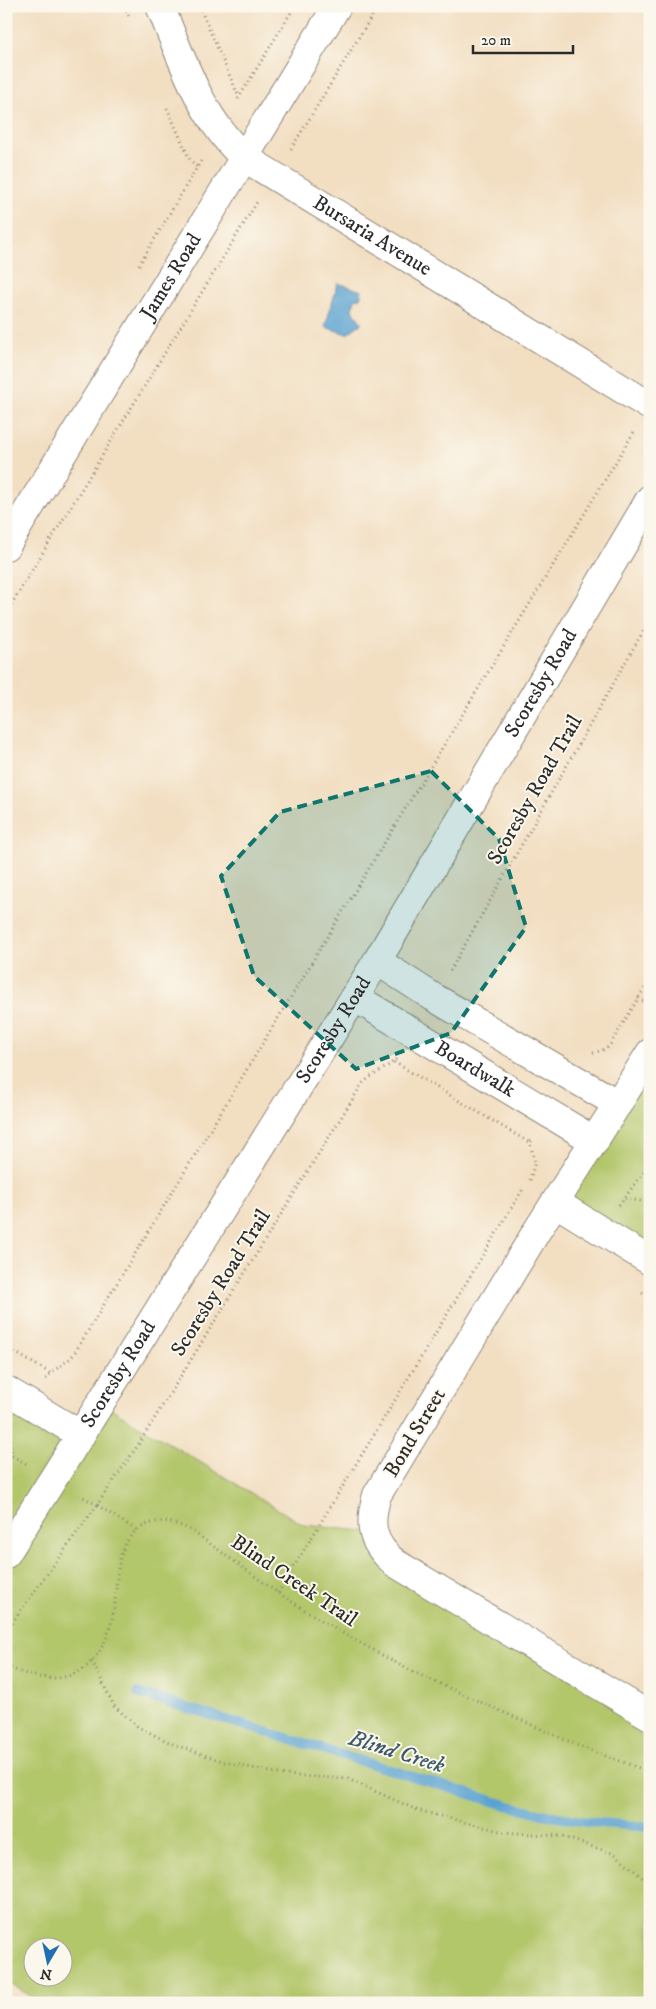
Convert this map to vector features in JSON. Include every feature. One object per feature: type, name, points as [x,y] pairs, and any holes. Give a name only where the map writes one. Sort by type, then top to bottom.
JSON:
[{"type":"street","name":"Bursaria Avenue","points":[[160,6],[205,107],[226,140],[245,158],[650,406]]},
{"type":"street","name":"James Road","points":[[6,546],[337,6]]},
{"type":"street","name":"Scoresby Road","points":[[6,1554],[377,961],[650,500]]},
{"type":"street","name":"Boardwalk","points":[[377,961],[433,997],[618,1104]]},
{"type":"street","name":"Boardwalk","points":[[354,997],[595,1141]]},
{"type":"street","name":"Bond Street","points":[[650,1053],[377,1496],[373,1509],[372,1532],[381,1549],[395,1563],[650,1716]]},
{"type":"street","points":[[556,1203],[650,1261]]},
{"type":"street","points":[[6,1390],[81,1435]]},
{"type":"path","points":[[199,6],[239,97],[295,6]]},
{"type":"path","points":[[292,148],[378,6]]},
{"type":"path","points":[[197,168],[203,157]]},
{"type":"path","points":[[6,613],[256,204]]},
{"type":"path","points":[[6,1347],[50,1374],[68,1361],[74,1354],[632,434]]},
{"type":"path","name":"Scoresby Road Trail","points":[[446,975],[650,620]]},
{"type":"path","points":[[587,1055],[606,1049],[610,1045],[650,979]]},
{"type":"path","points":[[638,998],[650,1005]]},
{"type":"path","name":"Scoresby Road Trail","points":[[6,1631],[138,1445],[362,1084],[377,1071],[394,1062],[399,1054]]},
{"type":"path","points":[[278,1593],[508,1211],[530,1179],[536,1162],[530,1143],[394,1062]]},
{"type":"path","points":[[530,1143],[535,1136]]},
{"type":"path","points":[[600,1230],[650,1164]]},
{"type":"path","points":[[625,1198],[650,1203]]},
{"type":"path","points":[[6,1431],[11,1441],[12,1456],[6,1466]]},
{"type":"path","points":[[6,1459],[12,1456]]},
{"type":"path","points":[[12,1456],[21,1461]]},
{"type":"path","points":[[6,1666],[37,1678],[54,1679],[79,1672],[92,1661],[109,1630],[121,1556],[126,1541],[136,1530],[83,1497]]},
{"type":"path","name":"Blind Creek Trail","points":[[136,1530],[151,1522],[162,1520],[176,1523],[191,1530],[278,1593],[337,1630],[409,1670],[579,1746],[650,1772]]},
{"type":"path","points":[[92,1661],[114,1706],[138,1727],[175,1745],[225,1762],[284,1775],[348,1778],[417,1810],[503,1832],[560,1836],[615,1854],[650,1884]]},
{"type":"highlighted area","points":[[431,771],[499,839],[526,927],[451,1033],[356,1069],[254,976],[221,876],[280,812]]},
{"type":"green space","points":[[650,1053],[650,1261],[556,1203]]},
{"type":"green space","points":[[6,1390],[81,1434],[102,1403],[304,1525],[373,1532],[650,1716],[650,2003],[42,2003],[6,1981]]},
{"type":"water","points":[[338,283],[362,291],[360,298],[355,299],[352,310],[362,323],[347,334],[325,327]]},
{"type":"waterway","name":"Blind Creek","points":[[138,1693],[506,1805],[587,1822],[650,1827]]}]
